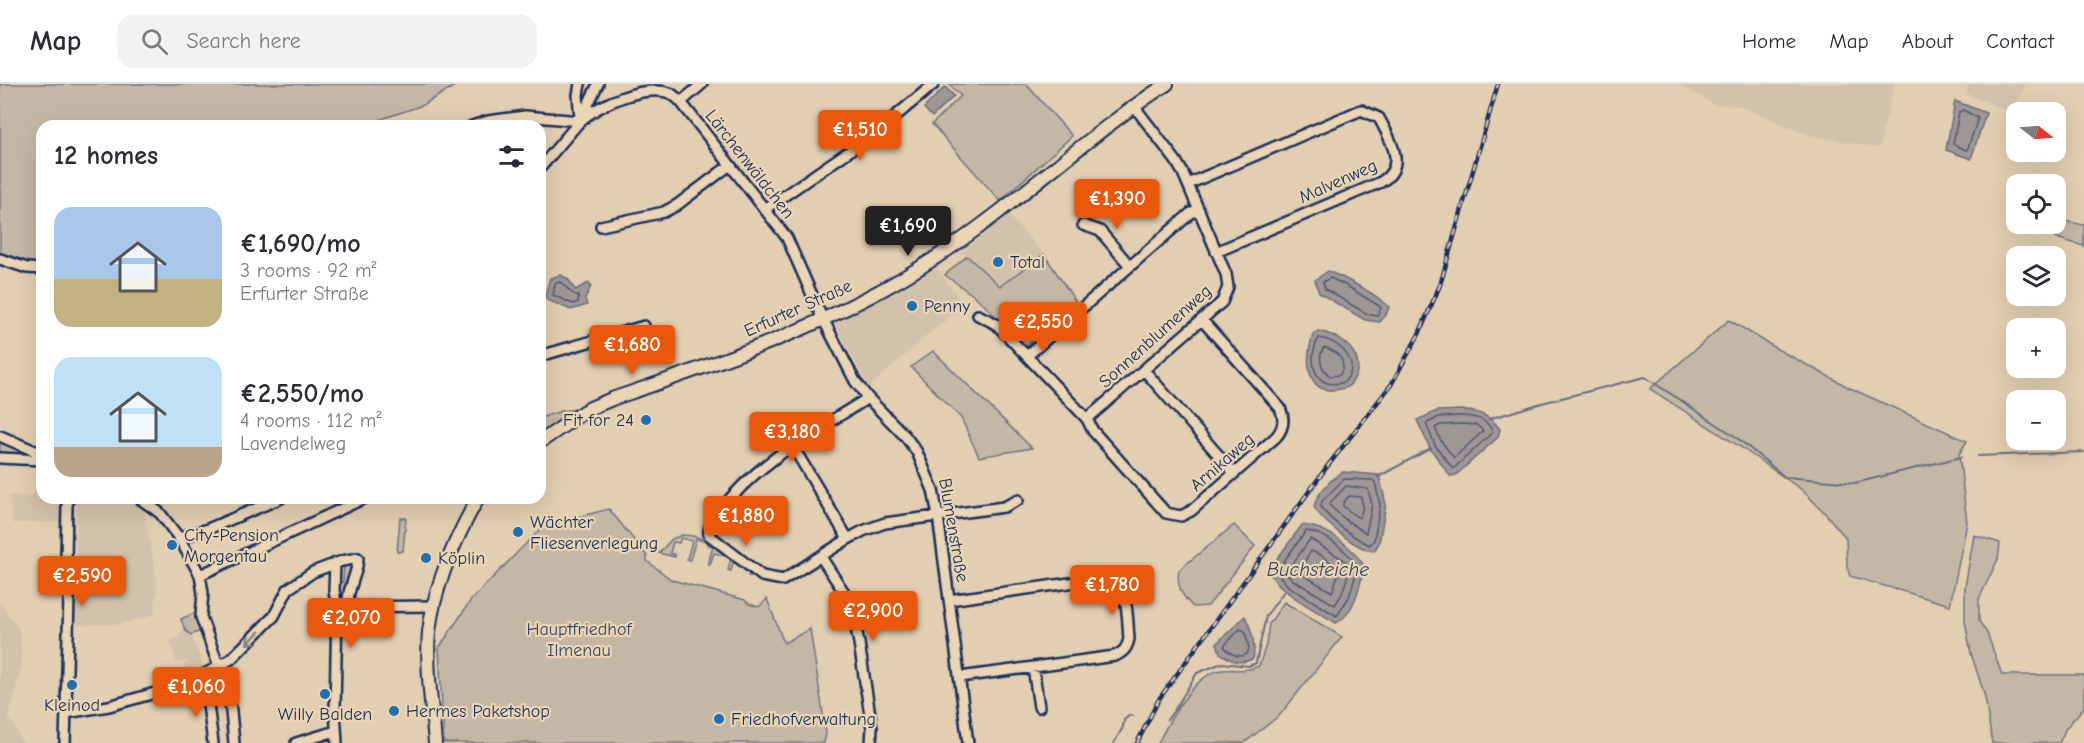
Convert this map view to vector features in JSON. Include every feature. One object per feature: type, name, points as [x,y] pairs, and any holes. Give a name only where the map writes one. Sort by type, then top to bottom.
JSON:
[{"type":"main road","name":"Erfurter Straße","points":[[546,438],[588,409],[824,320],[934,260],[991,219],[1134,106],[1167,84]]},
{"type":"main road","points":[[435,743],[429,671],[429,634],[433,606],[453,550],[475,504]]},
{"type":"street","points":[[580,84],[578,95],[580,121]]},
{"type":"street","points":[[546,161],[580,121],[598,84]]},
{"type":"street","points":[[681,102],[702,84]]},
{"type":"street","points":[[765,209],[874,134],[934,84]]},
{"type":"street","name":"Lärchenwäldchen","points":[[580,121],[597,106],[645,87],[669,92],[681,102],[787,238],[824,320]]},
{"type":"street","name":"Sonnenblumenweg","points":[[1087,419],[1222,302],[1227,292],[1228,280],[1188,184],[1176,161],[1134,106]]},
{"type":"street","name":"Malvenweg","points":[[1188,184],[1361,110],[1379,118],[1397,158],[1393,172],[1381,182],[1216,252]]},
{"type":"street","points":[[495,120],[525,116],[580,121]]},
{"type":"street","points":[[601,226],[664,212],[677,205],[730,165]]},
{"type":"street","points":[[1027,356],[1191,213],[1198,211]]},
{"type":"street","points":[[1083,225],[1100,231],[1130,266]]},
{"type":"street","points":[[0,259],[36,269]]},
{"type":"street","points":[[978,315],[996,324],[1087,419]]},
{"type":"street","name":"Blumenstraße","points":[[824,320],[855,381],[917,452],[933,490],[968,743]]},
{"type":"street","name":"Arnikaweg","points":[[1087,419],[1094,431],[1166,513],[1181,516],[1191,511],[1281,431],[1283,415],[1272,398],[1202,320]]},
{"type":"street","points":[[546,354],[644,326]]},
{"type":"street","points":[[1144,370],[1234,473]]},
{"type":"street","points":[[868,398],[792,446],[735,492],[711,524],[708,532],[713,539],[762,576],[783,580],[848,539],[885,523],[1004,507],[1018,500]]},
{"type":"street","points":[[0,436],[36,451]]},
{"type":"street","points":[[792,446],[848,539]]},
{"type":"street","points":[[0,458],[36,460]]},
{"type":"street","points":[[65,743],[69,598],[66,558],[67,504]]},
{"type":"street","points":[[147,504],[160,513],[200,575],[203,593],[201,617],[219,667]]},
{"type":"street","points":[[178,538],[208,529],[266,504]]},
{"type":"street","points":[[200,575],[352,504]]},
{"type":"street","points":[[821,557],[851,603],[872,728],[871,743]]},
{"type":"street","points":[[66,713],[109,706],[201,680],[205,674],[231,659],[274,616],[288,589],[313,572],[335,563],[358,558],[358,566],[347,598],[348,606]]},
{"type":"street","points":[[335,563],[337,743]]},
{"type":"street","points":[[949,600],[1105,578],[1117,583],[1123,592],[1129,639],[1125,650],[1115,656],[960,677]]},
{"type":"street","points":[[337,607],[433,606]]},
{"type":"street","points":[[1034,667],[1039,707]]},
{"type":"street","points":[[201,680],[206,689],[213,743]]},
{"type":"street","points":[[206,689],[229,690],[234,743]]},
{"type":"street","points":[[296,743],[336,731]]},
{"type":"shaded area","points":[[1678,84],[1894,84],[1879,148],[1808,135],[1741,106],[1715,105]]},
{"type":"shaded area","points":[[1968,84],[2026,84],[2016,102],[2006,102],[2006,110],[1966,94]]},
{"type":"shaded area","points":[[1008,215],[1044,254],[1000,286],[962,252]]},
{"type":"shaded area","points":[[937,268],[964,305],[869,387],[835,324]]},
{"type":"shaded area","points":[[36,478],[36,504],[64,504],[62,522],[12,523],[9,495],[33,497]]},
{"type":"shaded area","points":[[77,504],[139,504],[143,506],[157,581],[155,613],[121,624],[73,625],[74,591],[106,591],[124,587],[119,559],[76,570]]},
{"type":"shaded area","points":[[0,602],[20,631],[22,665],[9,718],[23,743],[0,743]]},
{"type":"shaded area","points":[[185,630],[191,635],[205,671],[190,678],[184,664],[190,660],[177,663],[171,642]]},
{"type":"green space","points":[[0,84],[458,84],[423,105],[379,120],[36,120],[36,266],[0,256]]},
{"type":"green space","points":[[949,84],[1026,84],[1072,136],[1000,201],[932,124],[961,96]]},
{"type":"green space","points":[[2066,221],[2084,225],[2084,246],[2050,234],[2066,234]]},
{"type":"green space","points":[[1044,254],[1076,302],[1026,346],[977,298],[945,275],[967,256],[1000,286]]},
{"type":"green space","points":[[1729,320],[1850,388],[1967,441],[1959,454],[1967,523],[1950,605],[1850,576],[1847,567],[1846,538],[1802,490],[1650,389]]},
{"type":"green space","points":[[933,351],[1032,448],[979,457],[961,418],[911,367]]},
{"type":"green space","points":[[576,409],[546,430],[546,416]]},
{"type":"green space","points":[[0,442],[36,456],[0,454]]},
{"type":"green space","name":"Hauptfriedhof Ilmenau","points":[[609,509],[647,556],[647,561],[672,580],[745,600],[759,607],[767,599],[784,643],[810,629],[826,733],[824,743],[444,743],[439,648],[471,600],[549,520],[557,522]]},
{"type":"green space","points":[[400,518],[406,518],[403,551],[397,552]]},
{"type":"green space","points":[[1234,525],[1255,546],[1208,606],[1193,607],[1181,590],[1178,581],[1179,570]]},
{"type":"green space","points":[[682,535],[711,542],[752,572],[751,576],[748,576],[750,571],[744,570],[742,565],[733,563],[731,571],[728,570],[731,558],[714,553],[708,565],[713,546],[696,539],[690,560],[687,559],[692,541],[681,538],[679,543],[673,542],[670,553],[675,557],[659,553],[672,539]]},
{"type":"green space","points":[[1974,535],[2000,543],[1998,559],[1979,599],[1979,621],[1987,633],[2002,675],[2084,675],[2084,707],[2066,728],[2059,743],[1992,743],[1985,697],[1971,653],[1965,621],[1965,587]]},
{"type":"green space","points":[[353,561],[353,569],[345,595],[337,593],[337,582],[343,582],[344,564]]},
{"type":"green space","points":[[1284,602],[1342,637],[1280,715],[1244,743],[1158,743],[1184,699],[1202,680],[1222,670],[1244,670],[1259,666],[1266,645],[1269,624]]},
{"type":"green space","points":[[197,612],[201,631],[191,635],[185,630],[181,619]]},
{"type":"water","points":[[945,87],[954,96],[932,117],[924,108]]},
{"type":"water","points":[[1955,101],[1986,113],[1971,159],[1946,150]]},
{"type":"water","points":[[1328,271],[1368,291],[1389,307],[1380,322],[1365,320],[1319,293],[1315,280]]},
{"type":"water","points":[[561,275],[569,280],[575,290],[589,283],[591,286],[585,299],[587,305],[571,310],[547,300],[546,292],[550,278]]},
{"type":"water","points":[[1318,331],[1338,338],[1346,344],[1357,359],[1358,368],[1348,387],[1334,390],[1324,389],[1311,377],[1310,345],[1313,334]]},
{"type":"water","points":[[1462,410],[1484,415],[1500,429],[1498,437],[1456,475],[1450,476],[1430,448],[1417,420],[1437,411]]},
{"type":"water","points":[[1343,472],[1379,475],[1386,504],[1379,543],[1374,551],[1359,546],[1341,534],[1324,520],[1314,507],[1325,487]]},
{"type":"water","name":"Buchsteiche","points":[[1302,525],[1321,529],[1338,538],[1353,551],[1365,567],[1352,606],[1348,613],[1336,623],[1290,594],[1274,580],[1268,571]]},
{"type":"water","points":[[1245,616],[1253,637],[1253,659],[1243,662],[1235,661],[1220,653],[1217,643]]},
{"type":"waterway","points":[[1489,419],[1645,377],[1736,437],[1785,477],[1855,483],[1961,457]]},
{"type":"waterway","points":[[1378,477],[1431,448]]},
{"type":"waterway","points":[[1978,456],[2084,452]]},
{"type":"waterway","points":[[1167,720],[1197,673],[1222,663],[1249,666],[1256,663],[1266,616],[1285,590]]},
{"type":"waterway","points":[[1114,743],[1123,727],[1124,720],[1130,715],[1134,716]]},
{"type":"railway","points":[[1137,743],[1159,699],[1326,468],[1391,385],[1419,334],[1440,285],[1498,84]]},
{"type":"place","name":"Total","points":[[998,262]]},
{"type":"place","name":"Penny","points":[[912,306]]},
{"type":"place","name":"Fit for 24","points":[[646,420]]},
{"type":"place","name":"Wächter Fliesenverlegung","points":[[518,532]]},
{"type":"place","name":"City-Pension Morgentau","points":[[172,545]]},
{"type":"place","name":"Köplin","points":[[426,558]]},
{"type":"place","name":"Kleinod","points":[[72,685]]},
{"type":"place","name":"Willy Balden","points":[[325,694]]},
{"type":"place","name":"Hermes Paketshop","points":[[394,711]]},
{"type":"place","name":"Friedhofverwaltung","points":[[719,719]]}]
